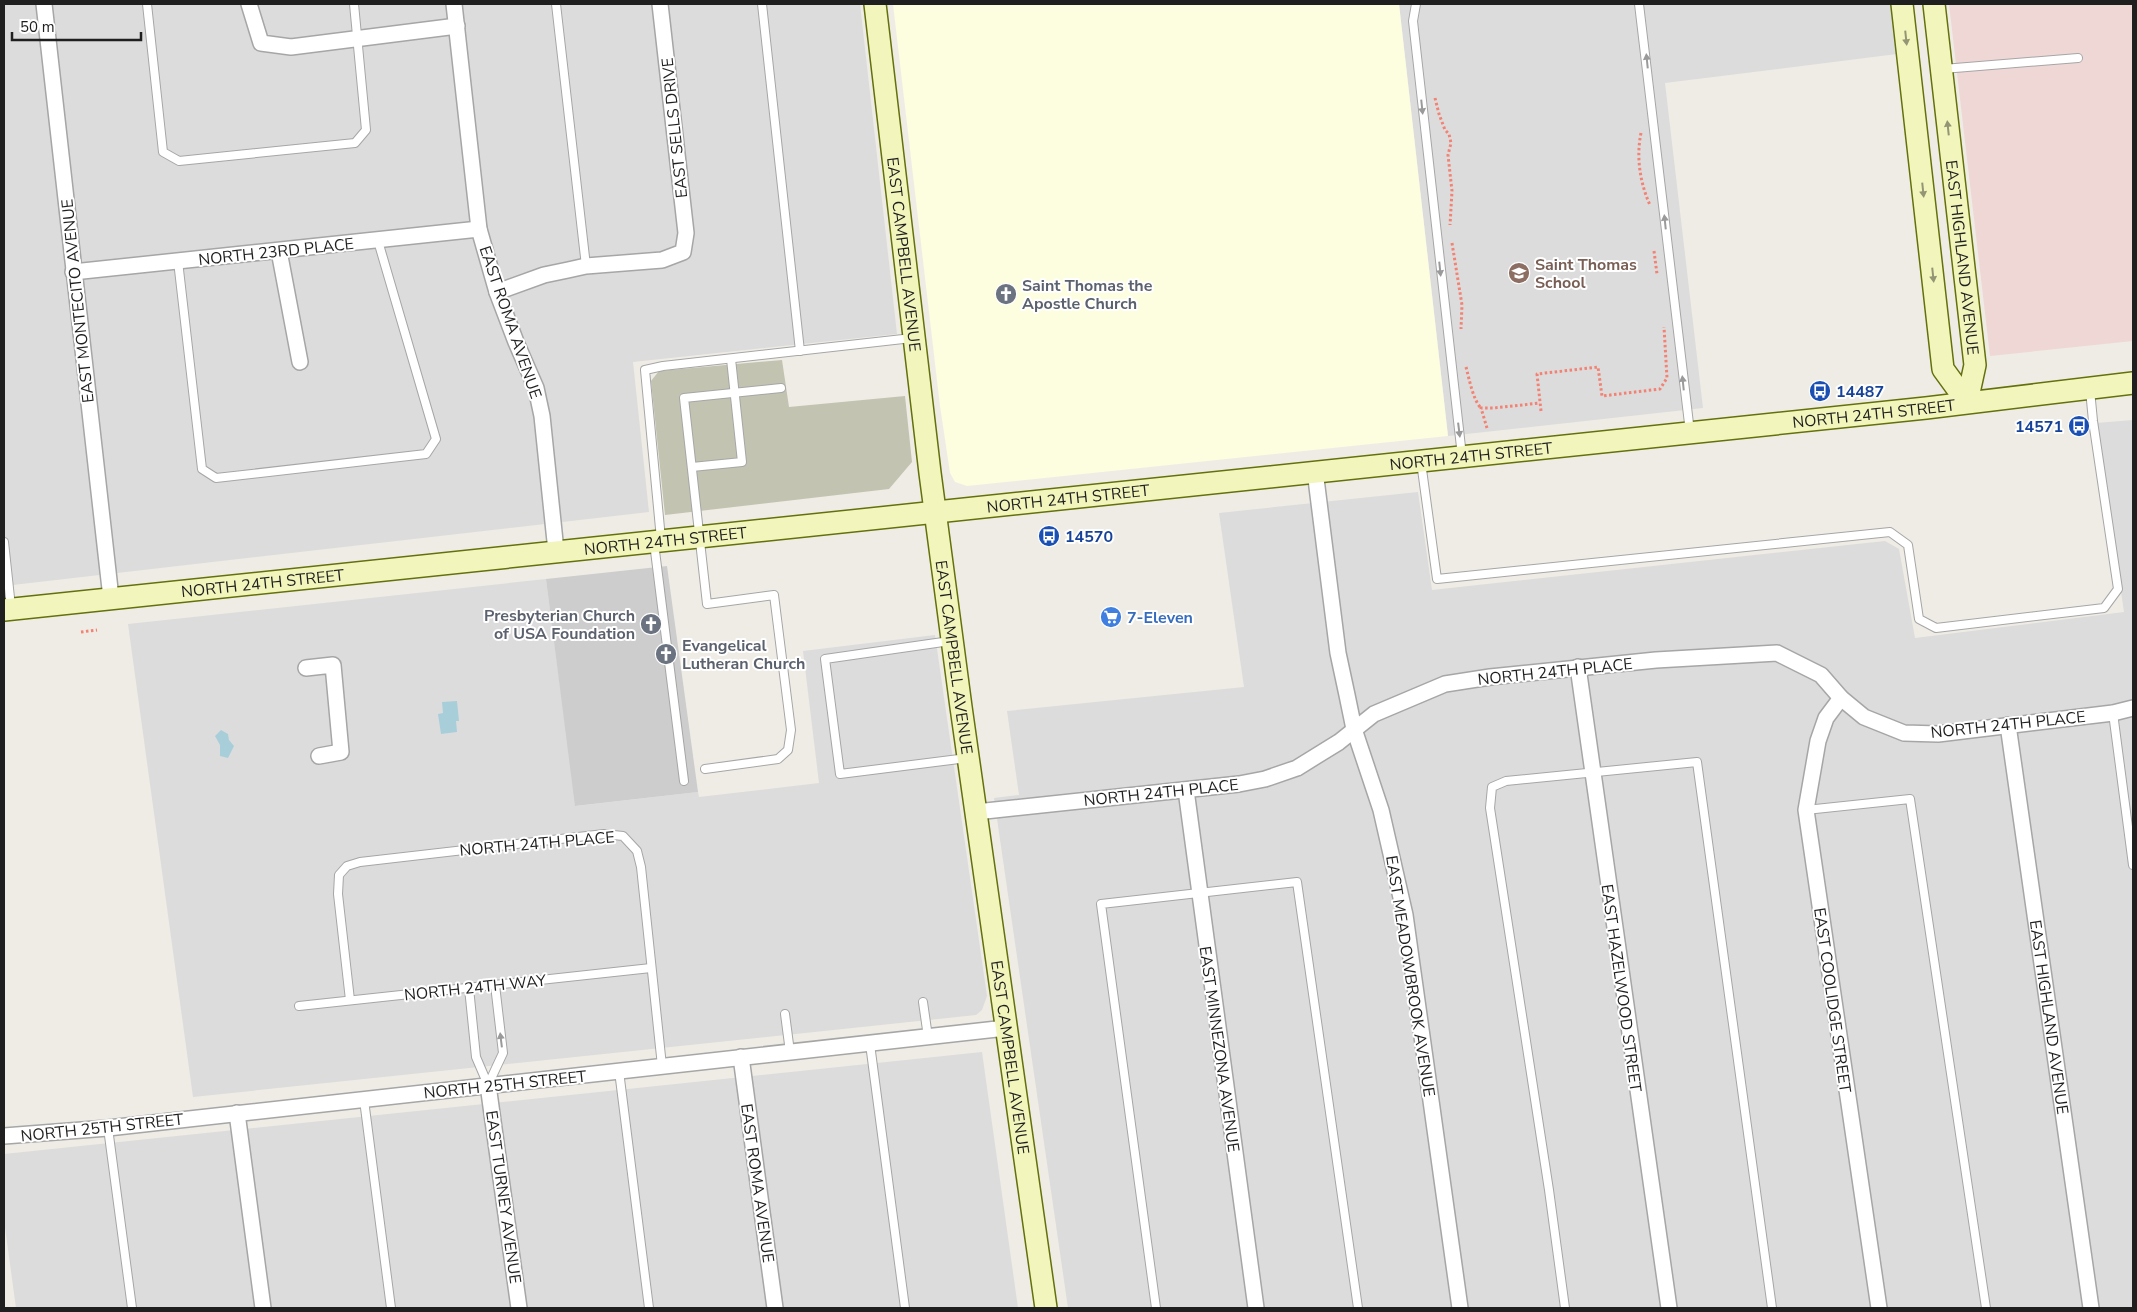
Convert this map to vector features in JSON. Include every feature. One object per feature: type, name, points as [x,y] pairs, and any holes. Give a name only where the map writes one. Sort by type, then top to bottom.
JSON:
[{"type":"main road","name":"EAST CAMPBELL AVENUE","points":[[875,4],[952,641],[1046,1308]]},
{"type":"main road","name":"EAST HIGHLAND AVENUE","points":[[1902,4],[1943,369],[1967,402]]},
{"type":"main road","name":"EAST HIGHLAND AVENUE","points":[[1934,4],[1975,366],[1967,402]]},
{"type":"main road","points":[[1910,72],[1941,69]]},
{"type":"main road","name":"NORTH 24TH STREET","points":[[7,610],[1421,461],[2133,383]]},
{"type":"street","name":"EAST MONTECITO AVENUE","points":[[44,4],[111,598]]},
{"type":"street","points":[[249,4],[261,43],[291,47],[457,26]]},
{"type":"street","name":"EAST ROMA AVENUE","points":[[454,4],[479,229],[497,292],[536,388],[542,416],[556,551]]},
{"type":"street","name":"EAST SELLS DRIVE","points":[[586,266],[662,260],[683,252],[686,233],[660,4]]},
{"type":"street","name":"NORTH 23RD PLACE","points":[[73,272],[479,229]]},
{"type":"street","points":[[279,251],[300,362]]},
{"type":"street","points":[[497,292],[544,275],[586,266]]},
{"type":"street","name":"EAST MEADOWBROOK AVENUE","points":[[1315,471],[1338,653],[1354,729],[1381,810],[1405,915],[1460,1308]]},
{"type":"street","name":"NORTH 24TH PLACE","points":[[976,812],[1239,784],[1265,779],[1297,768],[1339,742],[1354,729],[1382,711],[1445,684],[1578,667],[1656,660],[1777,653],[1821,675],[1841,698],[1864,717],[1904,733],[1938,734],[2114,713],[2133,708]]},
{"type":"street","points":[[306,668],[332,665],[341,752],[319,756]]},
{"type":"street","name":"EAST HAZELWOOD STREET","points":[[1578,667],[1669,1308]]},
{"type":"street","name":"EAST COOLIDGE STREET","points":[[1841,698],[1826,718],[1818,741],[1806,810],[1879,1308]]},
{"type":"street","name":"EAST HIGHLAND AVENUE","points":[[2008,725],[2091,1308]]},
{"type":"street","name":"EAST MINNEZONA AVENUE","points":[[1186,790],[1256,1308]]},
{"type":"street","name":"NORTH 25TH STREET","points":[[4,1136],[108,1128],[1006,1028]]},
{"type":"street","name":"EAST ROMA AVENUE","points":[[742,1057],[775,1308]]},
{"type":"street","name":"EAST TURNEY AVENUE","points":[[488,1086],[519,1308]]},
{"type":"street","points":[[237,1113],[263,1308]]},
{"type":"lane","points":[[147,4],[163,152],[179,162],[356,143],[366,130],[354,4]]},
{"type":"lane","points":[[556,4],[586,266]]},
{"type":"lane","points":[[762,4],[800,351]]},
{"type":"lane","points":[[1416,4],[1413,21],[1462,456]]},
{"type":"lane","points":[[1639,4],[1690,432]]},
{"type":"lane","points":[[1941,69],[2078,58]]},
{"type":"lane","points":[[178,261],[202,469],[216,478],[426,454],[436,439],[378,241]]},
{"type":"lane","points":[[684,781],[657,541],[645,370],[914,338]]},
{"type":"lane","points":[[692,467],[742,462],[731,359]]},
{"type":"lane","points":[[706,769],[778,758],[788,750],[791,730],[774,595],[706,604],[684,398],[781,388]]},
{"type":"lane","points":[[1421,461],[1437,579],[1890,532],[1908,545],[1919,619],[1936,628],[2104,608],[2118,589],[2093,421],[2090,388]]},
{"type":"lane","points":[[4,542],[7,610]]},
{"type":"lane","points":[[952,641],[825,658],[836,745],[840,774],[968,758]]},
{"type":"lane","points":[[2114,713],[2133,865]]},
{"type":"lane","points":[[1565,1308],[1549,1190],[1490,808],[1492,787],[1506,781],[1697,762],[1772,1308]]},
{"type":"lane","points":[[1806,810],[1910,799],[1986,1308]]},
{"type":"lane","name":"NORTH 24TH PLACE","points":[[350,1000],[338,894],[339,875],[347,866],[360,862],[604,834],[624,836],[637,852],[640,867],[662,1066]]},
{"type":"lane","points":[[1156,1308],[1101,904],[1297,882],[1358,1308]]},
{"type":"lane","name":"NORTH 24TH WAY","points":[[299,1006],[652,968]]},
{"type":"lane","points":[[488,1086],[503,1053],[495,985]]},
{"type":"lane","points":[[469,988],[476,1057],[488,1086]]},
{"type":"lane","points":[[923,1002],[928,1037]]},
{"type":"lane","points":[[785,1014],[790,1052]]},
{"type":"lane","points":[[870,1044],[905,1308]]},
{"type":"lane","points":[[619,1071],[649,1308]]},
{"type":"lane","points":[[364,1100],[391,1308]]},
{"type":"lane","points":[[108,1128],[132,1308]]},
{"type":"path","points":[[1435,98],[1451,144],[1448,155],[1452,191],[1450,230]]},
{"type":"path","points":[[1643,126],[1638,146],[1640,173],[1646,198]]},
{"type":"path","points":[[1452,238],[1462,305],[1461,337]]},
{"type":"path","points":[[1541,411],[1537,374],[1598,367],[1602,396],[1660,389],[1668,378],[1666,354]]},
{"type":"path","points":[[1464,363],[1472,382],[1475,402],[1480,408],[1487,428]]},
{"type":"path","points":[[1480,408],[1540,403]]},
{"type":"path","points":[[81,632],[97,630]]},
{"type":"shaded area","points":[[4,4],[860,4],[897,334],[633,362],[649,512],[4,586]]},
{"type":"shaded area","points":[[893,4],[1399,4],[1448,436],[967,486],[955,482],[950,473],[940,406]]},
{"type":"shaded area","points":[[1399,4],[1892,4],[1897,54],[1665,83],[1703,408],[1448,436]]},
{"type":"shaded area","points":[[1949,4],[2133,4],[2133,341],[1990,356]]},
{"type":"shaded area","points":[[782,360],[789,407],[905,396],[912,462],[889,489],[665,515],[651,381],[659,371]]},
{"type":"shaded area","points":[[2133,420],[2133,1308],[1068,1308],[994,798],[1019,795],[1007,711],[1244,687],[1219,513],[1418,492],[1432,590],[1885,541],[1899,549],[1915,638],[2124,612],[2096,423]]},
{"type":"shaded area","points":[[667,566],[698,792],[575,806],[546,579]]},
{"type":"shaded area","points":[[546,579],[576,806],[698,792],[699,797],[819,783],[803,651],[935,635],[987,996],[982,1010],[976,1015],[193,1097],[128,624]]},
{"type":"shaded area","points":[[982,1052],[1018,1308],[16,1308],[4,1220],[4,1154]]},
{"type":"water","points":[[457,701],[459,721],[456,721],[457,732],[441,734],[438,714],[443,713],[442,702]]},
{"type":"water","points":[[221,730],[228,734],[229,740],[234,746],[228,758],[220,756],[220,745],[215,736]]},
{"type":"place","name":"Saint Thomas School","points":[[1519,273]]},
{"type":"place","name":"Saint Thomas the Apostle Church","points":[[1006,294]]},
{"type":"place","name":"14487","points":[[1820,391]]},
{"type":"place","name":"14571","points":[[2079,426]]},
{"type":"place","name":"14570","points":[[1049,536]]},
{"type":"place","name":"7-Eleven","points":[[1111,617]]},
{"type":"place","name":"Presbyterian Church of USA Foundation","points":[[651,624]]},
{"type":"place","name":"Evangelical Lutheran Church","points":[[666,654]]}]
